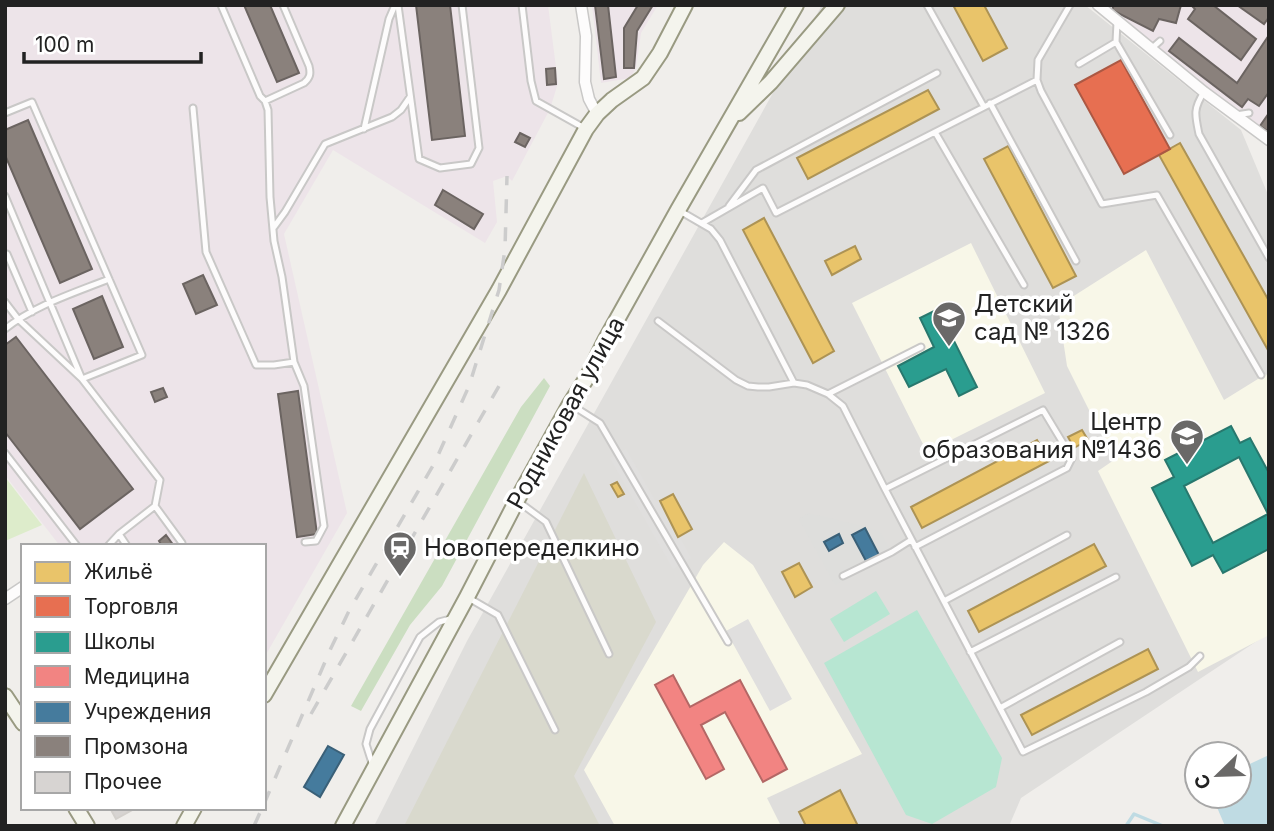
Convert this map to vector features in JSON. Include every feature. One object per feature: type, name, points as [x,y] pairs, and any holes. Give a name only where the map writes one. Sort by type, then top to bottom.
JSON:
[{"type":"main road","points":[[266,692],[499,290],[586,129],[612,100],[643,78],[660,53],[685,5]]},
{"type":"main road","name":"Родниковая улица","points":[[343,826],[457,617],[517,500],[678,210],[796,5]]},
{"type":"main road","points":[[728,123],[771,82],[837,5]]},
{"type":"main road","points":[[5,696],[21,720]]},
{"type":"main road","points":[[77,810],[87,826]]},
{"type":"main road","points":[[184,826],[193,810]]},
{"type":"street","points":[[581,5],[586,36],[585,82],[589,99],[597,114]]},
{"type":"street","points":[[1098,5],[1204,92],[1269,139]]},
{"type":"street","points":[[5,599],[21,588]]},
{"type":"lane","points":[[221,5],[260,96],[265,101],[270,122],[270,197],[274,241],[294,362],[304,386],[324,526],[316,541],[304,542]]},
{"type":"lane","points":[[265,101],[304,83],[311,74],[283,5]]},
{"type":"lane","points":[[397,5],[419,159],[440,167],[471,164],[480,148],[462,5]]},
{"type":"lane","points":[[365,129],[389,19],[397,5]]},
{"type":"lane","points":[[522,5],[536,101],[586,129]]},
{"type":"lane","points":[[927,5],[984,107]]},
{"type":"lane","points":[[1070,5],[1038,60],[1037,80],[1102,204],[1157,195],[1261,375]]},
{"type":"lane","points":[[1117,22],[1116,42],[1170,135]]},
{"type":"lane","points":[[1151,49],[1160,41]]},
{"type":"lane","points":[[1079,64],[1116,42]]},
{"type":"lane","points":[[727,208],[756,170],[937,73]]},
{"type":"lane","points":[[702,223],[763,188],[776,213],[1037,80]]},
{"type":"lane","points":[[1204,92],[1196,104],[1199,134],[1269,258]]},
{"type":"lane","points":[[273,227],[285,212],[325,144],[392,117],[410,97]]},
{"type":"lane","points":[[5,113],[33,102],[142,355],[82,379]]},
{"type":"lane","points":[[990,103],[1076,261]]},
{"type":"lane","points":[[193,108],[206,252],[256,365],[294,362]]},
{"type":"lane","points":[[1236,115],[1249,113]]},
{"type":"lane","points":[[934,132],[1024,285]]},
{"type":"lane","points":[[5,196],[82,379]]},
{"type":"lane","points":[[678,210],[711,229],[720,240],[794,383]]},
{"type":"lane","points":[[7,254],[32,312]]},
{"type":"lane","points":[[5,329],[32,312],[109,279]]},
{"type":"lane","points":[[5,302],[18,319],[82,379],[160,480],[155,506],[110,544]]},
{"type":"lane","points":[[658,321],[736,380],[748,386],[769,387],[794,383],[807,385],[828,394],[843,407],[1023,752],[1146,692],[1189,667],[1200,656]]},
{"type":"lane","points":[[828,394],[920,347]]},
{"type":"lane","points":[[570,404],[600,423],[727,642]]},
{"type":"lane","points":[[884,489],[1043,410],[1072,458],[1067,468],[915,547]]},
{"type":"lane","points":[[5,453],[75,544]]},
{"type":"lane","points":[[517,500],[547,523],[609,654]]},
{"type":"lane","points":[[155,506],[182,542]]},
{"type":"lane","points":[[119,534],[126,544]]},
{"type":"lane","points":[[944,601],[1067,535]]},
{"type":"lane","points":[[844,576],[911,540]]},
{"type":"lane","points":[[970,652],[1116,577]]},
{"type":"lane","points":[[467,597],[498,615],[555,730]]},
{"type":"lane","points":[[374,769],[366,744],[370,729],[420,637],[439,622],[457,617]]},
{"type":"lane","points":[[1000,708],[1120,642]]},
{"type":"shaded area","points":[[5,5],[548,5],[558,83],[550,109],[512,181],[507,176],[493,181],[497,222],[485,243],[333,150],[284,234],[347,513],[266,655],[266,544],[58,544],[5,475]]},
{"type":"shaded area","points":[[592,5],[658,5],[641,33],[636,68],[630,78],[601,83]]},
{"type":"shaded area","points":[[822,5],[1085,5],[1241,130],[1269,197],[1269,633],[1021,798],[1009,826],[374,826],[467,641]]},
{"type":"shaded area","points":[[1101,5],[1269,5],[1269,136]]},
{"type":"shaded area","name":"Детский сад № 1326","points":[[971,243],[1045,393],[927,452],[852,303]]},
{"type":"shaded area","name":"Центр образования №1436","points":[[1146,250],[1224,400],[1266,374],[1269,379],[1269,635],[1198,672],[1098,471],[1114,460],[1067,366],[1058,306]]},
{"type":"shaded area","points":[[626,449],[656,502],[660,501],[691,558],[673,569],[610,458]]},
{"type":"shaded area","points":[[584,473],[656,622],[574,776],[600,826],[404,826]]},
{"type":"shaded area","points":[[809,513],[880,532],[893,555],[835,585],[799,519]]},
{"type":"shaded area","points":[[724,542],[753,565],[862,754],[767,798],[781,826],[615,826],[584,770],[703,565]]},
{"type":"shaded area","points":[[748,619],[792,699],[770,711],[726,631]]},
{"type":"green space","points":[[544,378],[550,386],[442,586],[410,625],[361,711],[351,706],[521,407]]},
{"type":"green space","points":[[5,477],[42,525],[5,541]]},
{"type":"green space","points":[[876,591],[890,614],[844,642],[830,619]]},
{"type":"green space","points":[[917,610],[1002,758],[996,787],[932,824],[906,815],[824,663]]},
{"type":"water","points":[[1269,755],[1269,826],[1225,826],[1218,810],[1253,810],[1253,762]]},
{"type":"building: Жильё","points":[[953,5],[984,5],[1007,48],[983,61]]},
{"type":"building: Жильё","points":[[928,90],[939,109],[808,179],[797,158]]},
{"type":"building: Жильё","points":[[1180,143],[1269,301],[1269,352],[1159,155]]},
{"type":"building: Жильё","points":[[1008,146],[1076,276],[1053,288],[984,159]]},
{"type":"building: Жильё","points":[[764,218],[834,351],[813,363],[743,230]]},
{"type":"building: Жильё","points":[[855,246],[861,259],[832,275],[825,261]]},
{"type":"building: Жильё","points":[[1082,430],[1088,440],[1074,448],[1068,437]]},
{"type":"building: Жильё","points":[[1037,440],[1049,461],[922,528],[911,507]]},
{"type":"building: Жильё","points":[[617,482],[624,494],[618,497],[611,485]]},
{"type":"building: Жильё","points":[[673,494],[692,529],[678,537],[660,501]]},
{"type":"building: Жильё","points":[[1094,544],[1106,566],[979,632],[968,611]]},
{"type":"building: Жильё","points":[[799,563],[812,587],[795,597],[782,572]]},
{"type":"building: Жильё","points":[[1148,649],[1158,669],[1032,735],[1021,715]]},
{"type":"building: Жильё","points":[[840,790],[858,826],[806,826],[799,812]]},
{"type":"building: Торговля","points":[[1121,60],[1170,149],[1124,174],[1075,85]]},
{"type":"building: Школы","points":[[938,309],[977,387],[959,396],[946,369],[909,387],[898,366],[934,347],[920,318]]},
{"type":"building: Школы","points":[[1231,426],[1240,443],[1250,438],[1269,473],[1269,549],[1223,573],[1213,555],[1192,566],[1152,488],[1174,477],[1165,460]],"holes":[[[1239,457],[1268,514],[1213,543],[1184,486]]]},
{"type":"building: Медицина","points":[[673,675],[690,707],[740,680],[787,769],[763,782],[725,712],[701,725],[724,769],[706,779],[655,685]]},
{"type":"building: Учреждения","points":[[865,528],[879,555],[866,561],[852,535]]},
{"type":"building: Учреждения","points":[[839,534],[843,543],[829,551],[824,542]]},
{"type":"building: Учреждения","points":[[328,746],[344,755],[320,797],[304,787]]},
{"type":"building: Промзона","points":[[244,5],[270,5],[299,73],[277,82]]},
{"type":"building: Промзона","points":[[416,5],[450,5],[465,136],[432,140]]},
{"type":"building: Промзона","points":[[595,5],[608,5],[616,77],[604,79]]},
{"type":"building: Промзона","points":[[638,5],[653,5],[637,31],[634,68],[624,68],[624,28]]},
{"type":"building: Промзона","points":[[1114,5],[1181,5],[1176,23],[1159,19],[1153,31],[1112,10]]},
{"type":"building: Промзона","points":[[1192,5],[1213,5],[1256,39],[1241,60],[1188,19],[1195,9]]},
{"type":"building: Промзона","points":[[1237,5],[1269,5],[1269,17],[1264,24]]},
{"type":"building: Промзона","points":[[1269,35],[1269,92],[1259,106],[1248,99],[1242,107],[1169,51],[1179,38],[1237,83]]},
{"type":"building: Промзона","points":[[555,68],[556,84],[547,85],[546,69]]},
{"type":"building: Промзона","points":[[1269,113],[1269,132],[1260,126]]},
{"type":"building: Промзона","points":[[28,120],[92,269],[60,283],[5,155],[5,130]]},
{"type":"building: Промзона","points":[[520,133],[530,138],[525,147],[515,142]]},
{"type":"building: Промзона","points":[[443,190],[483,214],[474,229],[435,205]]},
{"type":"building: Промзона","points":[[203,275],[217,305],[196,314],[183,284]]},
{"type":"building: Промзона","points":[[102,296],[123,347],[94,359],[73,309]]},
{"type":"building: Промзона","points":[[16,337],[133,489],[80,529],[5,432],[5,345]]},
{"type":"building: Промзона","points":[[163,388],[167,397],[155,402],[151,392]]},
{"type":"building: Промзона","points":[[298,391],[317,534],[297,537],[278,394]]},
{"type":"building: Промзона","points":[[166,535],[173,544],[161,544],[159,541]]},
{"type":"building: Прочее","points":[[111,810],[132,810],[116,819]]},
{"type":"waterway","points":[[1126,826],[1134,814],[1163,826]]},
{"type":"railway","points":[[266,799],[349,611],[435,462],[469,386],[499,290],[505,249],[507,176]]},
{"type":"railway","points":[[311,714],[503,379]]},
{"type":"railway","points":[[254,826],[261,810]]},
{"type":"place","name":"Детский сад № 1326","points":[[949,348]]},
{"type":"place","name":"Центр образования №1436","points":[[1187,466]]},
{"type":"place","name":"Новопеределкино","points":[[400,578]]}]
